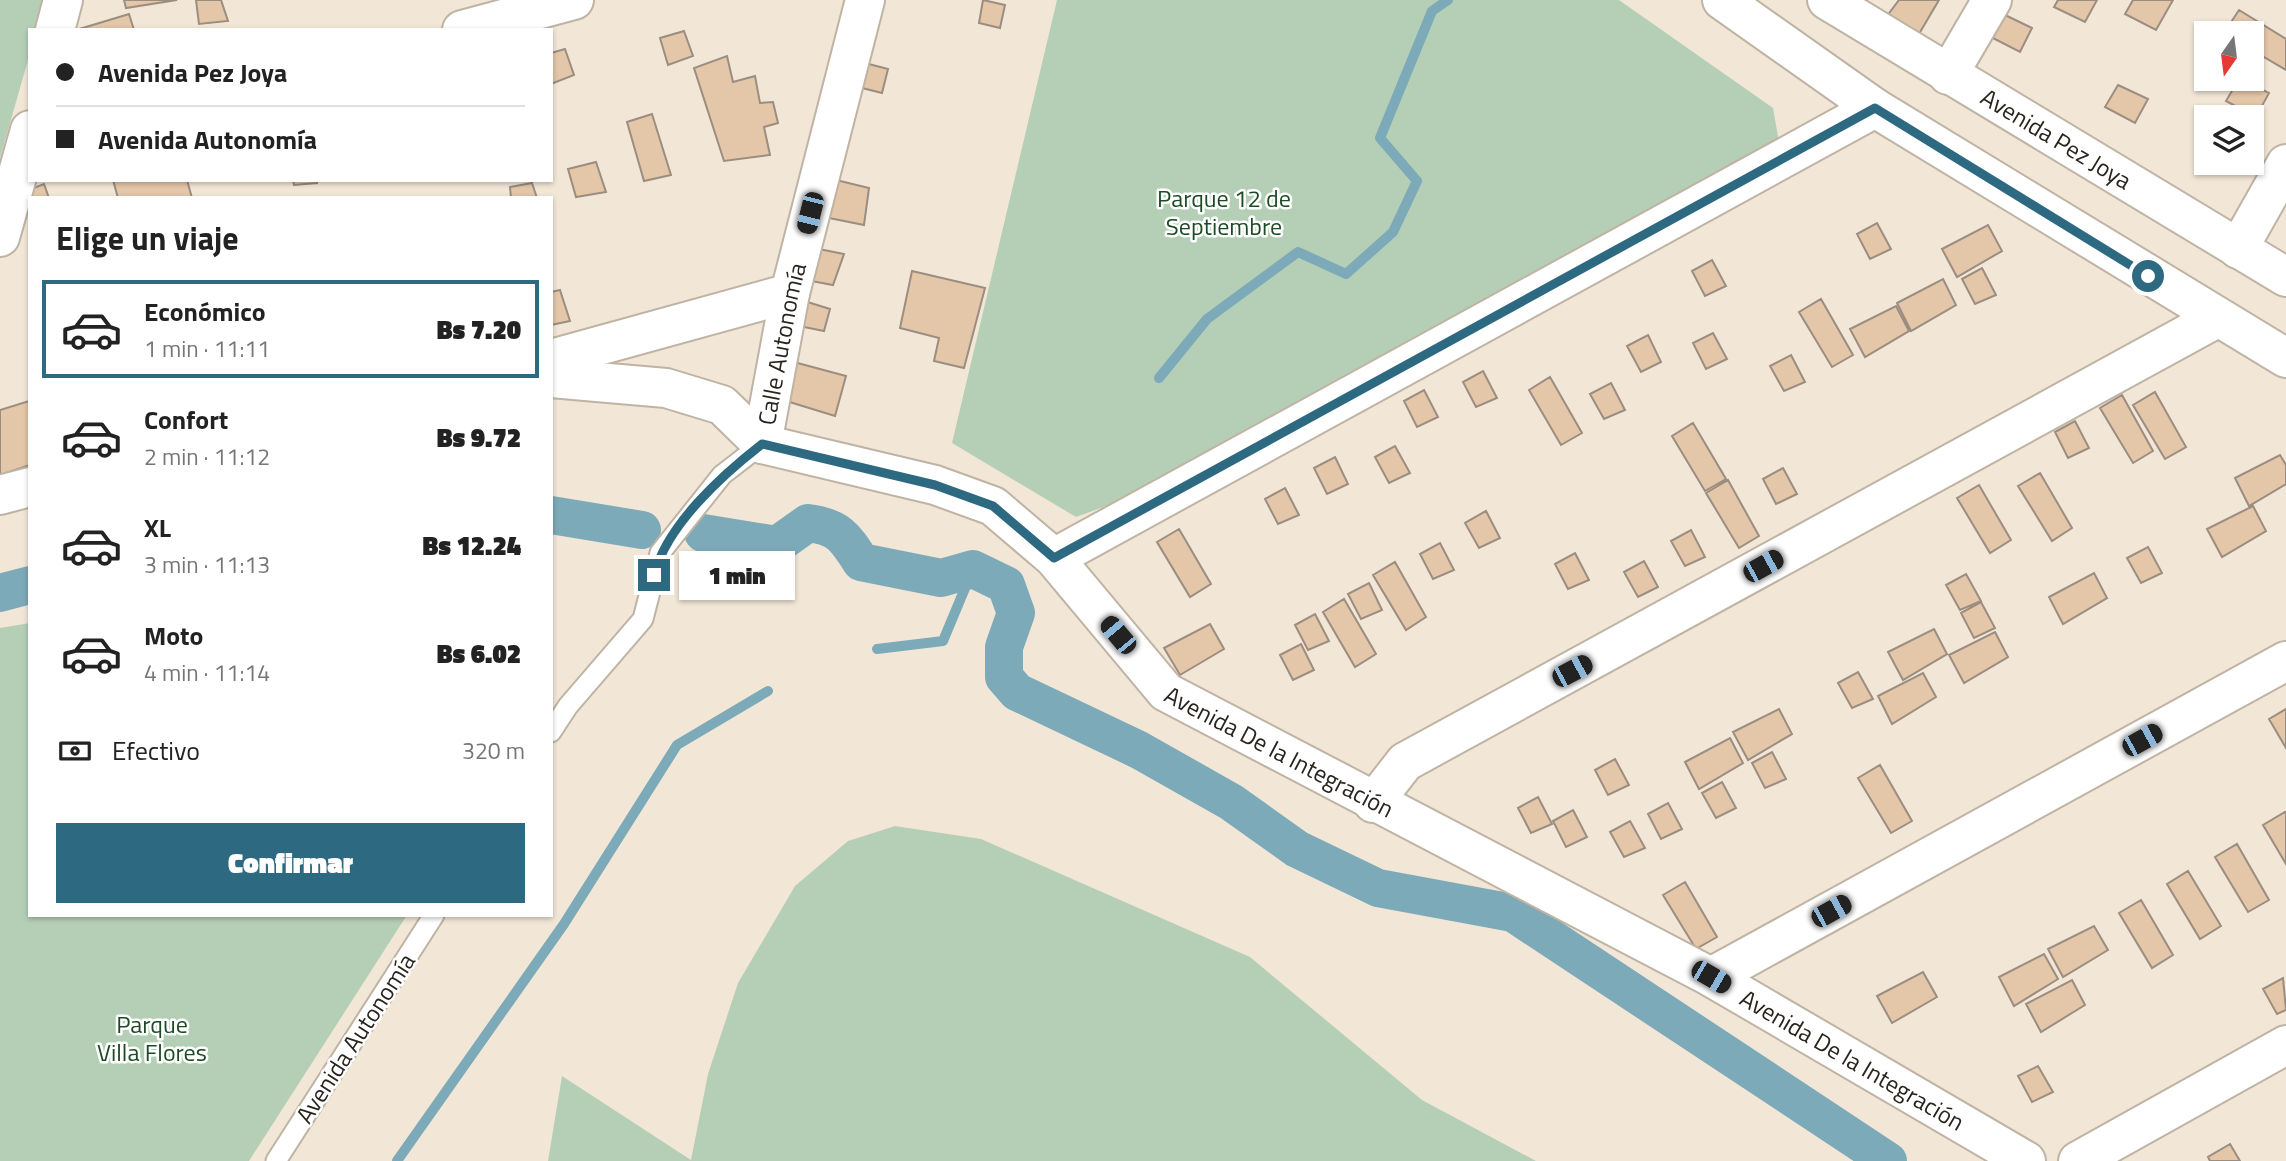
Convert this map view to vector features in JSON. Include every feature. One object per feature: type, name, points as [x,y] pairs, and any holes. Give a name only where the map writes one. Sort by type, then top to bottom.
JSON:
[{"type":"street","points":[[56,28],[63,0]]},
{"type":"street","points":[[469,28],[574,0]]},
{"type":"street","name":"Calle Autonomía","points":[[762,444],[790,293],[865,0]]},
{"type":"street","points":[[1722,0],[1875,108],[2286,359]]},
{"type":"street","name":"Avenida Pez Joya","points":[[1827,0],[2286,277]]},
{"type":"street","points":[[1948,75],[1992,0]]},
{"type":"street","points":[[1054,558],[1875,108]]},
{"type":"street","points":[[0,237],[28,139]]},
{"type":"street","points":[[2238,248],[2286,164]]},
{"type":"street","points":[[553,358],[790,293]]},
{"type":"street","points":[[1373,803],[1405,762],[2217,318]]},
{"type":"street","points":[[553,378],[666,387],[722,405],[762,444]]},
{"type":"street","name":"Avenida De la Integración","points":[[762,444],[935,485],[993,506],[1054,558],[1166,692],[1373,803],[1711,977],[2026,1161]]},
{"type":"street","points":[[0,495],[28,488]]},
{"type":"street","points":[[1711,977],[2286,661]]},
{"type":"street","points":[[2078,1161],[2286,1045]]},
{"type":"lane","points":[[553,729],[568,706],[643,619],[660,553],[722,475],[762,444]]},
{"type":"lane","name":"Avenida Autonomía","points":[[276,1161],[433,917]]},
{"type":"green space","points":[[0,0],[45,0],[37,28],[28,28],[28,60],[0,158]]},
{"type":"green space","name":"Parque 12 de Septiembre","points":[[1057,0],[1619,0],[1773,108],[1779,142],[1142,493],[1076,517],[952,443]]},
{"type":"green space","name":"Parque Villa Flores","points":[[28,623],[28,917],[406,917],[249,1161],[0,1161],[0,628]]},
{"type":"green space","points":[[895,826],[981,839],[1250,957],[1422,1100],[1536,1161],[548,1161],[562,1076],[691,1160],[708,1074],[738,983],[795,886],[848,841]]},
{"type":"building","points":[[124,0],[177,0],[126,8]]},
{"type":"building","points":[[196,0],[221,0],[228,21],[199,24]]},
{"type":"building","points":[[983,0],[1005,5],[1000,28],[979,23]]},
{"type":"building","points":[[1899,0],[1939,0],[1913,44],[1881,24]]},
{"type":"building","points":[[2058,0],[2097,0],[2085,22],[2054,7]]},
{"type":"building","points":[[2133,0],[2173,0],[2156,30],[2125,14]]},
{"type":"building","points":[[2239,10],[2257,21],[2232,21]]},
{"type":"building","points":[[129,14],[133,28],[83,28]]},
{"type":"building","points":[[2003,14],[2032,28],[2020,52],[1989,36]]},
{"type":"building","points":[[2264,25],[2286,39],[2286,70],[2264,57]]},
{"type":"building","points":[[684,31],[693,56],[668,65],[660,38]]},
{"type":"building","points":[[565,49],[574,75],[553,83],[553,52]]},
{"type":"building","points":[[727,56],[733,82],[755,76],[760,103],[773,102],[778,123],[764,127],[770,155],[724,161],[694,68]]},
{"type":"building","points":[[861,62],[888,69],[882,93],[854,86]]},
{"type":"building","points":[[2118,85],[2148,99],[2135,123],[2105,107]]},
{"type":"building","points":[[2232,91],[2269,93],[2262,105],[2234,105],[2226,101]]},
{"type":"building","points":[[652,114],[671,175],[644,181],[627,122]]},
{"type":"building","points":[[596,162],[606,192],[576,197],[568,169]]},
{"type":"building","points":[[832,179],[869,188],[864,225],[824,217]]},
{"type":"building","points":[[114,182],[188,182],[191,196],[117,196]]},
{"type":"building","points":[[293,182],[317,182],[317,183],[294,185]]},
{"type":"building","points":[[532,183],[536,196],[511,196],[510,187]]},
{"type":"building","points":[[44,184],[48,196],[28,196],[28,213],[21,193]]},
{"type":"building","points":[[1877,223],[1891,249],[1870,259],[1857,234]]},
{"type":"building","points":[[1988,225],[2002,251],[1957,277],[1942,249]]},
{"type":"building","points":[[814,248],[844,254],[833,285],[806,280]]},
{"type":"building","points":[[1712,260],[1726,286],[1705,296],[1692,271]]},
{"type":"building","points":[[1982,268],[1996,295],[1975,304],[1962,279]]},
{"type":"building","points":[[912,271],[985,288],[964,368],[934,361],[939,338],[900,328]]},
{"type":"building","points":[[1943,279],[1956,305],[1911,331],[1897,303]]},
{"type":"building","points":[[560,290],[570,321],[553,325],[553,292]]},
{"type":"building","points":[[1821,299],[1853,355],[1832,367],[1799,312]]},
{"type":"building","points":[[801,300],[830,309],[824,331],[794,325]]},
{"type":"building","points":[[1896,306],[1909,331],[1865,357],[1850,329]]},
{"type":"building","points":[[1713,333],[1727,359],[1706,369],[1693,343]]},
{"type":"building","points":[[1648,335],[1661,362],[1641,372],[1627,346]]},
{"type":"building","points":[[1791,355],[1805,382],[1784,391],[1770,366]]},
{"type":"building","points":[[790,361],[846,376],[835,416],[783,400]]},
{"type":"building","points":[[1483,371],[1497,398],[1476,407],[1463,382]]},
{"type":"building","points":[[1550,377],[1582,433],[1561,445],[1529,390]]},
{"type":"building","points":[[1611,383],[1625,410],[1604,419],[1590,394]]},
{"type":"building","points":[[1424,390],[1438,417],[1417,427],[1404,401]]},
{"type":"building","points":[[2155,392],[2186,447],[2165,459],[2133,405]]},
{"type":"building","points":[[2122,395],[2153,451],[2133,463],[2100,408]]},
{"type":"building","points":[[28,401],[28,466],[0,475],[0,410]]},
{"type":"building","points":[[2075,421],[2089,448],[2068,458],[2055,432]]},
{"type":"building","points":[[1693,423],[1726,479],[1705,491],[1672,436]]},
{"type":"building","points":[[1395,446],[1410,473],[1389,483],[1375,457]]},
{"type":"building","points":[[2280,455],[2286,465],[2286,484],[2249,506],[2235,478]]},
{"type":"building","points":[[1335,457],[1348,484],[1327,494],[1314,468]]},
{"type":"building","points":[[1783,468],[1797,494],[1776,504],[1763,479]]},
{"type":"building","points":[[2040,473],[2072,528],[2052,541],[2018,486]]},
{"type":"building","points":[[1728,480],[1759,536],[1739,548],[1706,493]]},
{"type":"building","points":[[1979,485],[2011,540],[1990,553],[1957,498]]},
{"type":"building","points":[[1285,488],[1299,515],[1278,524],[1265,499]]},
{"type":"building","points":[[2253,506],[2266,531],[2222,557],[2207,529]]},
{"type":"building","points":[[1486,511],[1500,538],[1479,548],[1465,523]]},
{"type":"building","points":[[1179,529],[1211,584],[1190,597],[1157,542]]},
{"type":"building","points":[[1691,530],[1705,557],[1685,566],[1671,541]]},
{"type":"building","points":[[1440,543],[1454,570],[1433,579],[1420,554]]},
{"type":"building","points":[[2148,547],[2162,573],[2141,583],[2127,558]]},
{"type":"building","points":[[1575,553],[1589,580],[1568,589],[1555,564]]},
{"type":"building","points":[[1644,561],[1658,587],[1638,597],[1624,572]]},
{"type":"building","points":[[1395,562],[1426,617],[1406,630],[1373,575]]},
{"type":"building","points":[[2094,573],[2107,598],[2063,624],[2049,597]]},
{"type":"building","points":[[1966,574],[1981,601],[1960,610],[1946,585]]},
{"type":"building","points":[[1369,583],[1382,610],[1361,619],[1348,594]]},
{"type":"building","points":[[1344,599],[1376,654],[1355,667],[1323,612]]},
{"type":"building","points":[[1981,602],[1995,628],[1974,638],[1961,613]]},
{"type":"building","points":[[1315,614],[1329,641],[1308,650],[1295,625]]},
{"type":"building","points":[[1210,624],[1224,649],[1180,675],[1164,648]]},
{"type":"building","points":[[1934,629],[1947,654],[1903,680],[1888,652]]},
{"type":"building","points":[[1995,632],[2008,657],[1964,683],[1949,655]]},
{"type":"building","points":[[1301,644],[1314,670],[1293,680],[1280,655]]},
{"type":"building","points":[[1858,672],[1873,699],[1852,708],[1838,683]]},
{"type":"building","points":[[1923,673],[1936,697],[1892,724],[1878,696]]},
{"type":"building","points":[[1779,709],[1792,734],[1748,760],[1733,732]]},
{"type":"building","points":[[2286,709],[2286,748],[2269,719]]},
{"type":"building","points":[[1730,738],[1743,763],[1699,789],[1685,762]]},
{"type":"building","points":[[1772,752],[1786,779],[1765,788],[1752,763]]},
{"type":"building","points":[[1615,759],[1629,785],[1608,795],[1595,770]]},
{"type":"building","points":[[1880,765],[1912,821],[1891,833],[1858,778]]},
{"type":"building","points":[[1722,782],[1736,808],[1716,818],[1702,793]]},
{"type":"building","points":[[1538,797],[1552,824],[1531,833],[1518,808]]},
{"type":"building","points":[[1668,803],[1682,829],[1661,839],[1648,814]]},
{"type":"building","points":[[1573,810],[1587,837],[1566,847],[1553,821]]},
{"type":"building","points":[[2285,812],[2286,814],[2286,864],[2263,825]]},
{"type":"building","points":[[1630,821],[1645,848],[1624,857],[1610,832]]},
{"type":"building","points":[[2237,844],[2269,900],[2248,912],[2215,857]]},
{"type":"building","points":[[2188,871],[2221,926],[2200,939],[2167,884]]},
{"type":"building","points":[[1685,882],[1717,937],[1696,949],[1663,895]]},
{"type":"building","points":[[2141,900],[2173,955],[2152,968],[2119,913]]},
{"type":"building","points":[[2094,926],[2108,950],[2063,977],[2048,949]]},
{"type":"building","points":[[2044,954],[2058,979],[2014,1006],[1999,977]]},
{"type":"building","points":[[1923,972],[1937,997],[1892,1023],[1877,996]]},
{"type":"building","points":[[2283,978],[2286,1010],[2277,1014],[2263,989]]},
{"type":"building","points":[[2072,980],[2085,1005],[2041,1032],[2026,1004]]},
{"type":"building","points":[[2038,1066],[2053,1092],[2032,1102],[2018,1076]]},
{"type":"building","points":[[2230,1144],[2240,1161],[2210,1161],[2208,1157]]},
{"type":"waterway","points":[[1159,378],[1207,319],[1298,252],[1346,274],[1393,232],[1417,181],[1380,138],[1432,11],[1448,0]]},
{"type":"waterway","points":[[553,515],[642,530]]},
{"type":"waterway","points":[[703,533],[777,545],[808,523],[827,527],[840,535],[861,562],[941,578],[973,569],[1006,585],[1016,613],[1004,647],[1004,677],[1017,692],[1139,750],[1231,802],[1297,849],[1378,888],[1513,913],[1888,1161]]},
{"type":"waterway","points":[[877,649],[943,641],[973,569]]},
{"type":"waterway","points":[[0,593],[28,586]]},
{"type":"waterway","points":[[397,1161],[564,924],[677,745],[768,691]]},
{"type":"route","points":[[654,575],[660,553],[722,475],[762,444],[935,485],[993,506],[1054,558],[1875,108],[2148,276]]}]
